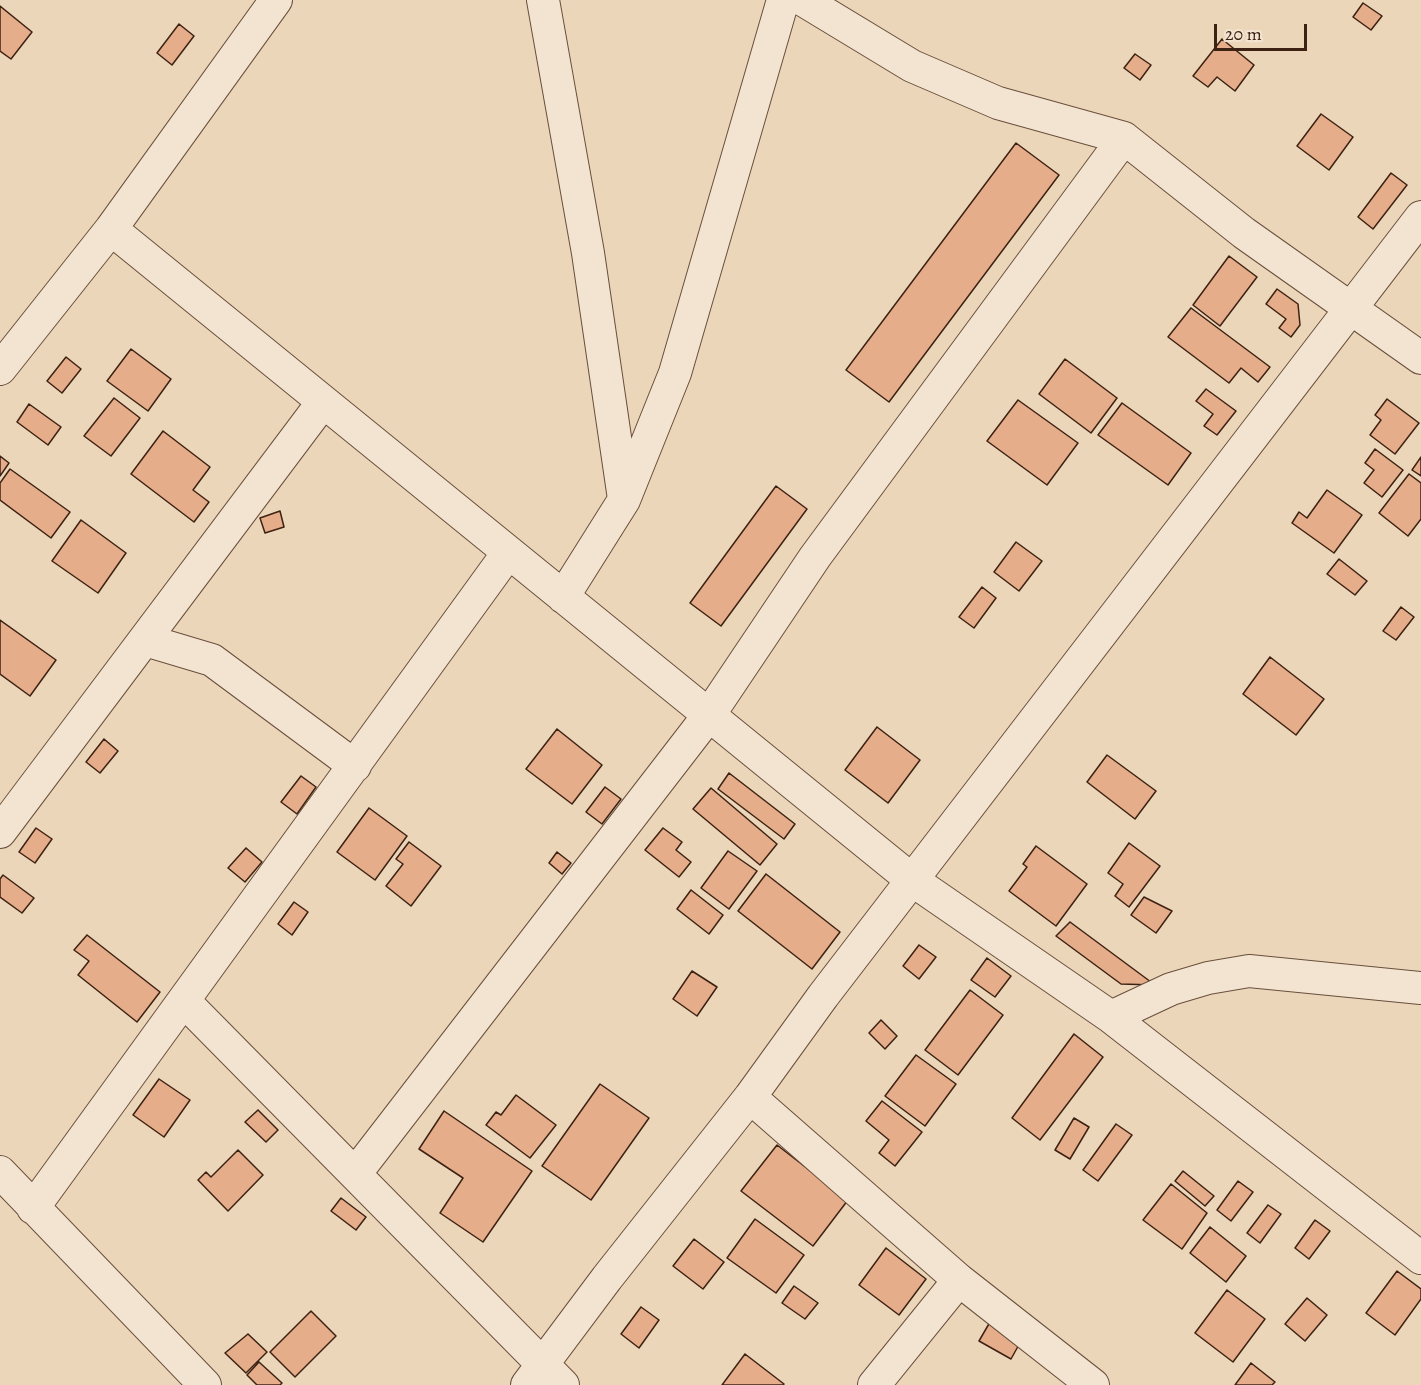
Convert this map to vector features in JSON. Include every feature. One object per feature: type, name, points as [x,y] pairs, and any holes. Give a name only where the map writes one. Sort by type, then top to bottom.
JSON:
[{"type":"street","points":[[0,369],[111,229],[276,0]]},
{"type":"street","points":[[543,0],[588,253],[624,500]]},
{"type":"street","points":[[563,597],[624,500],[675,373],[783,0]]},
{"type":"street","points":[[803,0],[912,66],[998,103],[1124,138],[1244,233],[1421,358]]},
{"type":"street","points":[[355,1174],[709,715],[815,557],[1124,138]]},
{"type":"street","points":[[184,1001],[355,1174],[544,1378],[607,1278],[750,1097],[912,880],[1421,218]]},
{"type":"street","points":[[111,229],[912,880],[1111,1017],[1392,1238],[1421,1258]]},
{"type":"street","points":[[0,832],[324,402]]},
{"type":"street","points":[[33,1208],[508,553]]},
{"type":"street","points":[[145,640],[212,660],[355,766]]},
{"type":"street","points":[[1111,1017],[1171,989],[1208,978],[1249,971],[1421,988]]},
{"type":"street","points":[[750,1097],[959,1280],[1093,1385]]},
{"type":"street","points":[[0,1172],[206,1385]]},
{"type":"street","points":[[1392,1238],[1421,1225]]},
{"type":"street","points":[[874,1385],[959,1280]]},
{"type":"building","points":[[1363,3],[1382,16],[1371,30],[1353,17]]},
{"type":"building","points":[[0,6],[32,32],[11,59],[0,51]]},
{"type":"building","points":[[179,24],[194,36],[172,65],[157,53]]},
{"type":"building","points":[[1222,39],[1254,65],[1235,91],[1217,77],[1208,87],[1193,76]]},
{"type":"building","points":[[1135,54],[1151,65],[1140,80],[1124,68]]},
{"type":"building","points":[[1321,114],[1353,137],[1329,170],[1297,146]]},
{"type":"building","points":[[1016,143],[1059,175],[889,402],[846,370]]},
{"type":"building","points":[[1391,173],[1407,185],[1373,229],[1358,217]]},
{"type":"building","points":[[1229,256],[1257,277],[1220,326],[1193,305]]},
{"type":"building","points":[[1277,289],[1298,304],[1300,325],[1291,337],[1279,328],[1286,319],[1266,304]]},
{"type":"building","points":[[1191,308],[1270,367],[1258,382],[1241,368],[1229,383],[1168,337]]},
{"type":"building","points":[[131,349],[171,379],[148,411],[107,381]]},
{"type":"building","points":[[66,357],[81,369],[62,393],[47,381]]},
{"type":"building","points":[[1065,359],[1117,398],[1091,433],[1039,394]]},
{"type":"building","points":[[1206,389],[1236,411],[1217,435],[1204,426],[1213,414],[1196,401]]},
{"type":"building","points":[[114,398],[140,418],[111,456],[84,436]]},
{"type":"building","points":[[1387,399],[1419,423],[1395,454],[1370,435],[1381,420],[1375,415]]},
{"type":"building","points":[[1018,400],[1078,443],[1047,485],[987,441]]},
{"type":"building","points":[[1122,403],[1191,453],[1168,485],[1098,435]]},
{"type":"building","points":[[29,404],[61,427],[48,445],[17,422]]},
{"type":"building","points":[[163,431],[210,467],[193,490],[209,502],[194,522],[131,474]]},
{"type":"building","points":[[1375,449],[1403,470],[1382,497],[1364,483],[1374,470],[1365,463]]},
{"type":"building","points":[[0,456],[9,463],[0,476]]},
{"type":"building","points":[[1421,457],[1421,476],[1412,470]]},
{"type":"building","points":[[10,469],[70,512],[51,538],[0,500],[0,483]]},
{"type":"building","points":[[1409,474],[1421,483],[1421,519],[1408,536],[1379,513]]},
{"type":"building","points":[[776,486],[807,509],[721,626],[690,603]]},
{"type":"building","points":[[1327,490],[1362,515],[1334,553],[1292,523],[1299,512],[1307,518]]},
{"type":"building","points":[[280,511],[284,527],[265,533],[260,518]]},
{"type":"building","points":[[81,520],[126,553],[98,593],[52,561]]},
{"type":"building","points":[[1016,542],[1042,561],[1019,591],[994,572]]},
{"type":"building","points":[[1339,559],[1367,581],[1355,595],[1327,574]]},
{"type":"building","points":[[982,587],[996,598],[974,628],[959,617]]},
{"type":"building","points":[[1401,607],[1414,617],[1396,640],[1383,631]]},
{"type":"building","points":[[0,620],[56,660],[30,696],[0,674]]},
{"type":"building","points":[[1270,657],[1324,699],[1296,735],[1243,694]]},
{"type":"building","points":[[877,727],[920,760],[888,803],[845,770]]},
{"type":"building","points":[[557,729],[602,765],[572,804],[526,769]]},
{"type":"building","points":[[104,739],[118,751],[100,773],[86,762]]},
{"type":"building","points":[[1107,755],[1156,791],[1135,819],[1087,782]]},
{"type":"building","points":[[729,773],[795,824],[784,839],[718,789]]},
{"type":"building","points":[[301,776],[316,787],[297,814],[281,802]]},
{"type":"building","points":[[605,787],[621,799],[602,824],[586,812]]},
{"type":"building","points":[[711,788],[777,844],[760,865],[693,809]]},
{"type":"building","points":[[369,808],[407,836],[375,880],[337,852]]},
{"type":"building","points":[[36,828],[52,839],[35,863],[19,852]]},
{"type":"building","points":[[663,828],[682,842],[676,850],[691,862],[679,877],[645,850]]},
{"type":"building","points":[[409,842],[441,866],[411,906],[386,886],[403,864],[396,859]]},
{"type":"building","points":[[1129,843],[1160,866],[1129,907],[1115,896],[1123,884],[1108,873]]},
{"type":"building","points":[[1036,846],[1087,884],[1056,926],[1009,891],[1027,867],[1023,864]]},
{"type":"building","points":[[246,848],[262,862],[245,882],[228,868]]},
{"type":"building","points":[[728,851],[757,871],[729,909],[701,888]]},
{"type":"building","points":[[557,852],[571,863],[562,874],[549,863]]},
{"type":"building","points":[[766,874],[840,932],[812,969],[738,911]]},
{"type":"building","points":[[3,875],[34,898],[22,913],[0,897],[0,879]]},
{"type":"building","points":[[691,890],[723,915],[709,934],[677,909]]},
{"type":"building","points":[[1144,897],[1172,911],[1156,933],[1131,915]]},
{"type":"building","points":[[294,902],[308,912],[292,935],[278,924]]},
{"type":"building","points":[[1070,922],[1155,985],[1121,984],[1056,936]]},
{"type":"building","points":[[87,935],[160,992],[137,1022],[78,975],[89,961],[74,950]]},
{"type":"building","points":[[919,945],[936,957],[919,979],[903,966]]},
{"type":"building","points":[[987,958],[1011,976],[995,997],[971,980]]},
{"type":"building","points":[[692,971],[717,987],[697,1016],[673,999]]},
{"type":"building","points":[[970,990],[1003,1015],[958,1075],[925,1050]]},
{"type":"building","points":[[881,1020],[897,1036],[885,1049],[869,1033]]},
{"type":"building","points":[[1074,1034],[1103,1057],[1040,1140],[1012,1118]]},
{"type":"building","points":[[916,1055],[956,1084],[925,1126],[885,1096]]},
{"type":"building","points":[[159,1079],[190,1100],[164,1137],[133,1115]]},
{"type":"building","points":[[600,1084],[649,1118],[591,1200],[542,1166]]},
{"type":"building","points":[[516,1095],[556,1125],[530,1158],[486,1125],[496,1112],[501,1115]]},
{"type":"building","points":[[882,1101],[922,1132],[895,1166],[879,1153],[889,1140],[866,1121]]},
{"type":"building","points":[[258,1110],[278,1130],[266,1142],[245,1122]]},
{"type":"building","points":[[444,1111],[532,1171],[483,1242],[440,1213],[463,1178],[419,1149]]},
{"type":"building","points":[[1074,1118],[1089,1127],[1070,1159],[1055,1150]]},
{"type":"building","points":[[1116,1124],[1132,1135],[1098,1181],[1083,1170]]},
{"type":"building","points":[[777,1145],[848,1200],[813,1246],[741,1191]]},
{"type":"building","points":[[238,1150],[263,1175],[228,1211],[198,1180],[206,1172],[211,1177]]},
{"type":"building","points":[[1183,1171],[1214,1196],[1205,1206],[1175,1181]]},
{"type":"building","points":[[1238,1181],[1253,1192],[1231,1221],[1217,1210]]},
{"type":"building","points":[[1171,1184],[1207,1213],[1182,1249],[1143,1220]]},
{"type":"building","points":[[341,1198],[366,1217],[356,1230],[331,1211]]},
{"type":"building","points":[[1268,1205],[1281,1214],[1260,1243],[1247,1233]]},
{"type":"building","points":[[755,1219],[804,1255],[776,1293],[727,1258]]},
{"type":"building","points":[[1315,1220],[1330,1231],[1309,1259],[1295,1248]]},
{"type":"building","points":[[1210,1227],[1246,1256],[1226,1282],[1190,1253]]},
{"type":"building","points":[[694,1239],[724,1262],[703,1289],[673,1266]]},
{"type":"building","points":[[886,1248],[926,1279],[899,1315],[859,1285]]},
{"type":"building","points":[[1397,1271],[1421,1289],[1421,1299],[1395,1335],[1366,1313]]},
{"type":"building","points":[[794,1286],[818,1303],[805,1319],[782,1303]]},
{"type":"building","points":[[1227,1290],[1265,1319],[1233,1362],[1195,1333]]},
{"type":"building","points":[[1307,1298],[1327,1315],[1305,1341],[1285,1324]]},
{"type":"building","points":[[641,1307],[659,1320],[639,1348],[621,1334]]},
{"type":"building","points":[[311,1311],[336,1336],[295,1377],[270,1352]]},
{"type":"building","points":[[990,1322],[1021,1341],[1011,1359],[979,1341]]},
{"type":"building","points":[[248,1334],[267,1352],[246,1373],[225,1353]]},
{"type":"building","points":[[745,1354],[784,1384],[722,1385]]},
{"type":"building","points":[[259,1362],[282,1383],[280,1385],[257,1385],[247,1375]]},
{"type":"building","points":[[1251,1363],[1275,1382],[1272,1385],[1235,1385]]}]
